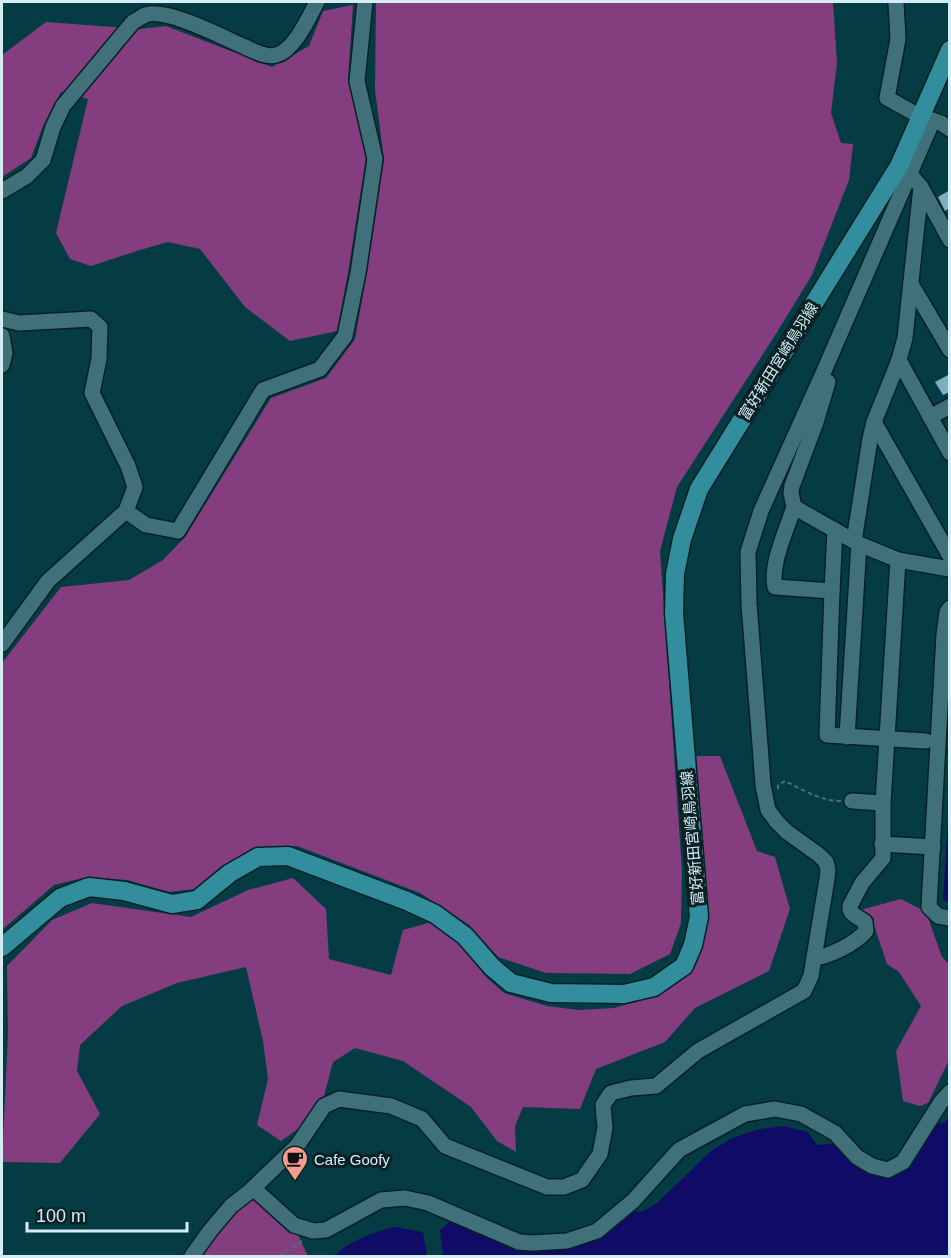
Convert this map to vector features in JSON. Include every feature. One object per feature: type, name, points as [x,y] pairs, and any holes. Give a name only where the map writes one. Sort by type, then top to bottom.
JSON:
[{"type":"main road","name":"富好新田宮崎鳥羽線","points":[[2,947],[60,898],[89,887],[123,891],[172,904],[197,900],[230,873],[258,857],[288,856],[407,901],[435,915],[465,936],[492,967],[511,983],[552,993],[624,994],[654,987],[684,966],[693,945],[699,917],[674,613],[675,574],[682,538],[699,489],[927,119],[950,50]]},
{"type":"street","points":[[2,191],[27,176],[43,160],[53,127],[63,106],[133,22],[147,14],[165,14],[261,54],[276,56],[286,50],[301,33],[317,2]]},
{"type":"street","points":[[126,510],[146,525],[178,531],[263,390],[320,369],[345,336],[358,273],[375,159],[357,81],[365,2]]},
{"type":"street","points":[[896,2],[898,39],[887,99],[927,119],[942,123],[950,129]]},
{"type":"street","points":[[192,1257],[231,1206],[297,1146],[324,1106],[339,1099],[391,1106],[422,1119],[445,1146],[547,1187],[564,1187],[582,1180],[600,1154],[605,1128],[603,1105],[611,1093],[631,1088],[656,1086],[698,1051],[804,991],[811,976],[828,870],[826,862],[819,855],[787,832],[768,810],[763,785],[748,604],[747,562],[750,542],[761,511],[910,174],[927,119]]},
{"type":"street","points":[[910,174],[921,187],[950,240]]},
{"type":"street","points":[[847,736],[857,543],[870,439],[905,338],[921,187]]},
{"type":"street","points":[[911,284],[950,350]]},
{"type":"street","points":[[2,319],[19,323],[91,319],[100,327],[99,359],[92,393],[128,466],[135,488],[126,510],[48,581],[2,644]]},
{"type":"street","points":[[2,336],[5,353],[2,365]]},
{"type":"street","points":[[899,360],[950,453]]},
{"type":"street","points":[[824,371],[831,375],[792,486],[790,493],[794,507],[774,572],[775,586],[832,591]]},
{"type":"street","points":[[930,417],[950,406]]},
{"type":"street","points":[[874,422],[950,556]]},
{"type":"street","points":[[794,507],[857,543],[898,560],[950,569]]},
{"type":"street","points":[[835,530],[828,735],[926,741]]},
{"type":"street","points":[[814,958],[838,950],[866,931],[865,922],[849,910],[862,883],[883,858],[898,560]]},
{"type":"street","points":[[950,608],[947,612],[944,635],[929,907],[938,916],[950,918]]},
{"type":"street","points":[[852,801],[884,803]]},
{"type":"street","points":[[882,844],[933,847]]},
{"type":"street","points":[[253,1188],[294,1226],[313,1231],[326,1230],[381,1200],[405,1198],[428,1203],[519,1242],[567,1241],[597,1231],[633,1201],[679,1150],[745,1114],[775,1109],[801,1114],[835,1133],[857,1157],[872,1166],[888,1170],[903,1162],[941,1102],[950,1092]]},
{"type":"path","points":[[777,793],[778,785],[785,781],[818,797],[834,801],[852,801]]},
{"type":"path","points":[[280,1257],[303,1241]]},
{"type":"shaded area","points":[[376,2],[833,2],[837,63],[831,113],[841,143],[853,144],[849,180],[812,275],[677,487],[660,551],[682,870],[681,923],[670,954],[630,974],[546,973],[498,957],[469,925],[420,893],[297,846],[256,848],[195,889],[169,892],[127,880],[87,877],[54,885],[2,930],[2,663],[61,587],[129,580],[163,560],[185,537],[271,398],[326,378],[355,339],[384,159],[375,90]]},
{"type":"shaded area","points":[[353,5],[348,80],[366,158],[337,331],[290,341],[245,307],[200,249],[168,242],[91,266],[70,259],[56,233],[88,99],[61,92],[43,126],[31,158],[2,177],[2,55],[46,22],[140,29],[166,26],[272,67],[309,46],[323,11]]},
{"type":"shaded area","points":[[696,756],[720,756],[757,851],[775,857],[790,909],[769,971],[695,1008],[665,1042],[596,1069],[580,1109],[523,1107],[515,1126],[516,1152],[497,1141],[471,1107],[403,1061],[355,1048],[333,1062],[324,1096],[305,1124],[281,1141],[257,1125],[268,1079],[263,1041],[246,967],[177,983],[122,1006],[80,1045],[77,1071],[100,1114],[60,1163],[2,1162],[8,1034],[7,966],[52,920],[92,903],[191,917],[248,890],[293,878],[326,909],[329,959],[391,975],[403,930],[432,922],[459,943],[485,976],[504,993],[547,1006],[579,1010],[614,1008],[655,996],[688,975],[702,947],[709,915]]},
{"type":"shaded area","points":[[949,802],[950,902],[943,901]]},
{"type":"shaded area","points":[[901,899],[926,912],[942,957],[949,964],[949,1060],[928,1103],[920,1106],[903,1101],[896,1051],[921,1006],[899,972],[887,964],[875,928],[860,910]]},
{"type":"shaded area","points":[[949,1116],[949,1256],[443,1256],[440,1230],[452,1220],[503,1242],[574,1245],[631,1211],[641,1212],[656,1204],[710,1152],[732,1138],[759,1129],[784,1126],[808,1132],[817,1145],[832,1144],[865,1168],[888,1175],[931,1122],[942,1123]]},
{"type":"shaded area","points":[[249,1192],[298,1235],[308,1256],[192,1256]]},
{"type":"shaded area","points":[[394,1227],[423,1232],[427,1256],[334,1256],[354,1241]]},
{"type":"building","points":[[950,190],[950,208],[945,211],[938,197]]},
{"type":"building","points":[[950,374],[950,392],[943,395],[935,382]]},
{"type":"place","name":"Cafe Goofy","points":[[295,1182]]}]
